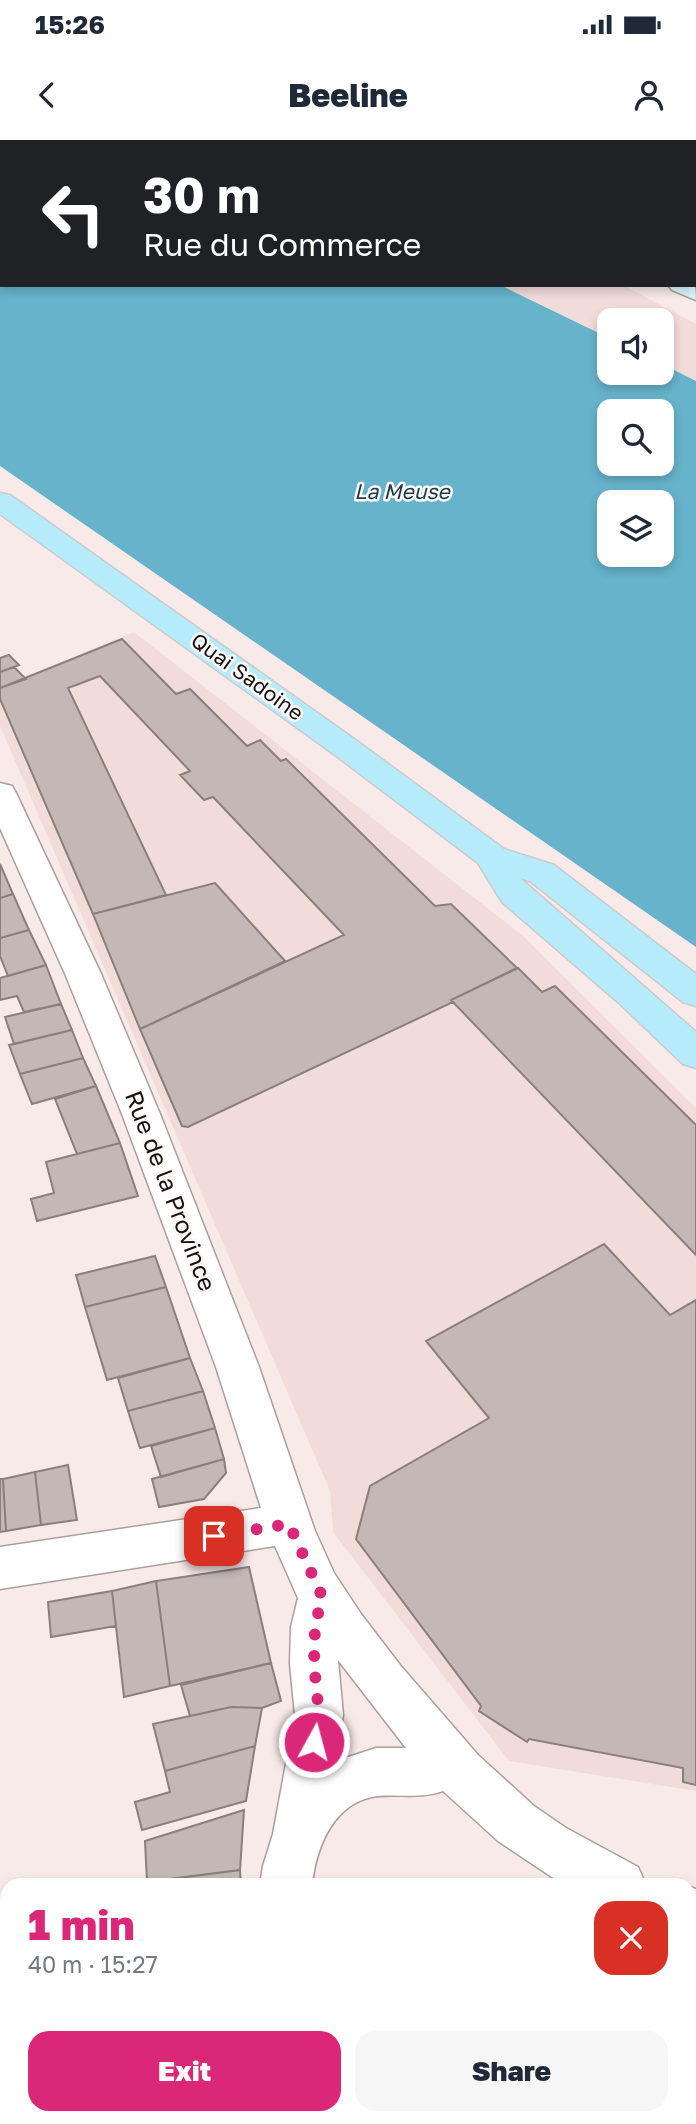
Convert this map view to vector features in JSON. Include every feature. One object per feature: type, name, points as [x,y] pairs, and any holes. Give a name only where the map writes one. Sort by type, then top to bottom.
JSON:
[{"type":"main road","name":"Quai Sadoine","points":[[0,501],[357,756],[492,857],[542,873],[696,993]]},
{"type":"main road","name":"Quai Sadoine","points":[[492,857],[501,877],[514,894],[632,994],[696,1054]]},
{"type":"street","name":"Rue de la Province","points":[[0,793],[66,935],[132,1090],[248,1397],[289,1524],[322,1596],[372,1667],[449,1763],[477,1792],[536,1840],[604,1878]]},
{"type":"street","points":[[0,1568],[289,1524]]},
{"type":"street","points":[[287,1878],[288,1862],[298,1833],[319,1715],[314,1664],[315,1627],[322,1596]]},
{"type":"street","points":[[298,1833],[314,1807],[336,1787],[356,1777],[374,1772],[428,1773],[449,1763]]},
{"type":"shaded area","points":[[504,287],[627,287],[666,308],[597,308],[597,332]]},
{"type":"shaded area","points":[[674,312],[696,324],[696,381],[674,370]]},
{"type":"shaded area","points":[[134,632],[522,935],[696,1108],[696,1791],[509,1761],[333,1532],[330,1491],[0,726],[0,687]]},
{"type":"water","name":"La Meuse","points":[[0,287],[504,287],[597,332],[597,385],[674,385],[674,370],[696,381],[696,947],[0,466]]},
{"type":"building","points":[[122,639],[176,694],[190,689],[247,746],[260,740],[281,761],[286,759],[435,906],[451,904],[517,968],[451,1000],[453,1002],[188,1127],[182,1126],[140,1029],[344,935],[213,797],[204,800],[180,775],[190,771],[100,676],[68,688],[166,895],[93,914],[0,699],[0,688]]},
{"type":"building","points":[[9,655],[19,665],[0,672],[0,658]]},
{"type":"building","points":[[14,667],[26,679],[0,688],[0,672]]},
{"type":"building","points":[[0,864],[13,894],[0,898]]},
{"type":"building","points":[[215,883],[285,961],[140,1029],[93,914]]},
{"type":"building","points":[[13,894],[29,930],[0,938],[0,898]]},
{"type":"building","points":[[29,930],[46,965],[8,976],[0,956],[0,938]]},
{"type":"building","points":[[46,965],[61,1004],[24,1012],[17,996],[0,1000],[0,978]]},
{"type":"building","points":[[518,968],[542,992],[555,986],[696,1125],[696,1255],[451,1000]]},
{"type":"building","points":[[61,1004],[72,1030],[14,1044],[5,1017]]},
{"type":"building","points":[[72,1030],[83,1058],[20,1074],[9,1045]]},
{"type":"building","points":[[83,1058],[96,1086],[32,1104],[20,1074]]},
{"type":"building","points":[[96,1086],[120,1143],[77,1154],[55,1099]]},
{"type":"building","points":[[120,1143],[138,1196],[37,1221],[31,1199],[54,1193],[46,1162]]},
{"type":"building","points":[[604,1244],[670,1315],[696,1300],[696,1785],[683,1782],[683,1768],[529,1739],[527,1742],[479,1711],[481,1706],[356,1539],[370,1486],[489,1418],[426,1341]]},
{"type":"building","points":[[155,1256],[166,1287],[85,1307],[76,1275]]},
{"type":"building","points":[[166,1287],[190,1358],[107,1380],[85,1307]]},
{"type":"building","points":[[190,1358],[203,1391],[128,1411],[118,1378]]},
{"type":"building","points":[[203,1391],[215,1428],[140,1448],[128,1411]]},
{"type":"building","points":[[215,1428],[224,1459],[161,1477],[151,1446]]},
{"type":"building","points":[[224,1459],[226,1473],[204,1499],[159,1507],[152,1479]]},
{"type":"building","points":[[68,1465],[77,1520],[41,1525],[35,1472]]},
{"type":"building","points":[[35,1472],[41,1525],[6,1531],[3,1479]]},
{"type":"building","points":[[0,1479],[3,1479],[6,1531],[0,1532]]},
{"type":"building","points":[[249,1567],[271,1663],[170,1686],[156,1581]]},
{"type":"building","points":[[156,1581],[170,1686],[124,1697],[112,1591]]},
{"type":"building","points":[[112,1591],[116,1626],[51,1637],[48,1602]]},
{"type":"building","points":[[271,1663],[281,1701],[262,1708],[231,1707],[190,1716],[181,1685]]},
{"type":"building","points":[[231,1707],[262,1708],[255,1746],[165,1771],[153,1724]]},
{"type":"building","points":[[255,1746],[246,1801],[142,1830],[135,1802],[170,1792],[165,1771]]},
{"type":"building","points":[[244,1810],[240,1870],[178,1878],[147,1878],[145,1841]]},
{"type":"building","points":[[240,1870],[241,1878],[178,1878]]},
{"type":"route","points":[[214,1536],[289,1524],[310,1575],[322,1596],[315,1627],[314,1664],[319,1715],[314,1742]]}]
